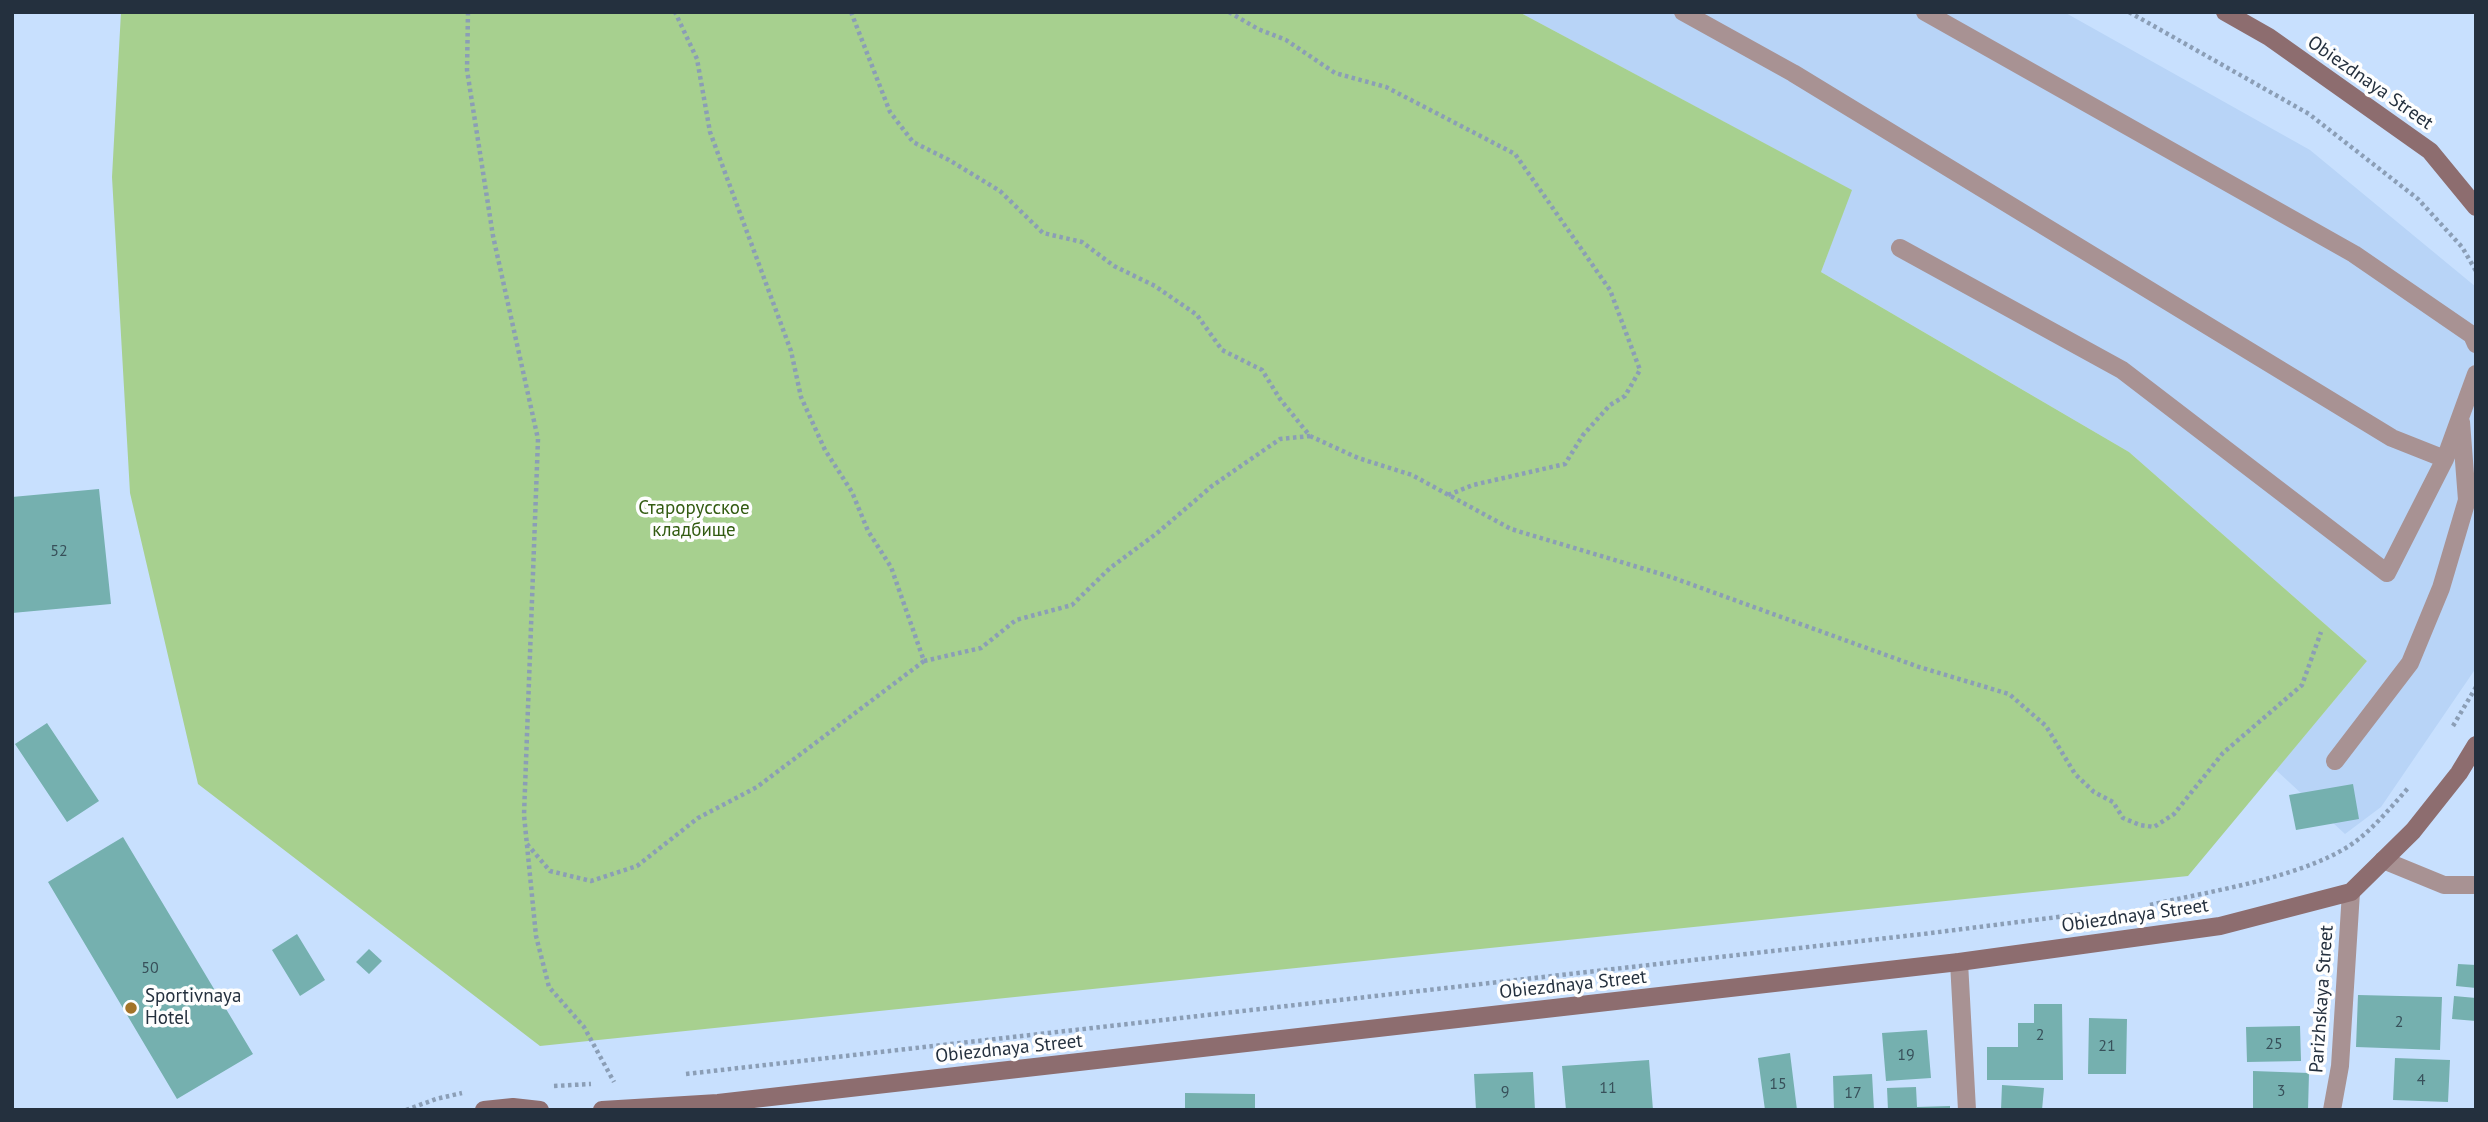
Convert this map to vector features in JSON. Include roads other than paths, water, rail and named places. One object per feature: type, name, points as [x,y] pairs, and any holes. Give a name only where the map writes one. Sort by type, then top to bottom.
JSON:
[{"type":"main road","name":"Obiezdnaya Street","points":[[2225,12],[2269,37],[2430,151],[2475,205]]},
{"type":"main road","name":"Obiezdnaya Street","points":[[602,1110],[714,1107],[1959,962],[2220,926],[2351,892],[2413,831],[2459,773],[2476,746]]},
{"type":"main road","points":[[484,1110],[513,1107],[540,1110]]},
{"type":"street","points":[[1683,12],[1793,73],[2392,438],[2445,459]]},
{"type":"street","points":[[1925,12],[2354,254],[2472,335],[2476,344]]},
{"type":"street","points":[[1900,248],[2122,370],[2388,573],[2445,459],[2476,374]]},
{"type":"street","points":[[2334,761],[2410,663],[2441,588],[2467,499],[2460,417]]},
{"type":"street","points":[[2384,860],[2444,885],[2476,885]]},
{"type":"street","name":"Parizhskaya Street","points":[[2332,1110],[2340,1066],[2351,892]]},
{"type":"street","points":[[1959,962],[1967,1110]]},
{"type":"place","name":"Sportivnaya Hotel","points":[[131,1008]]},
{"type":"park label","name":"Старорусское кладбище","points":[[694,520]]}]
